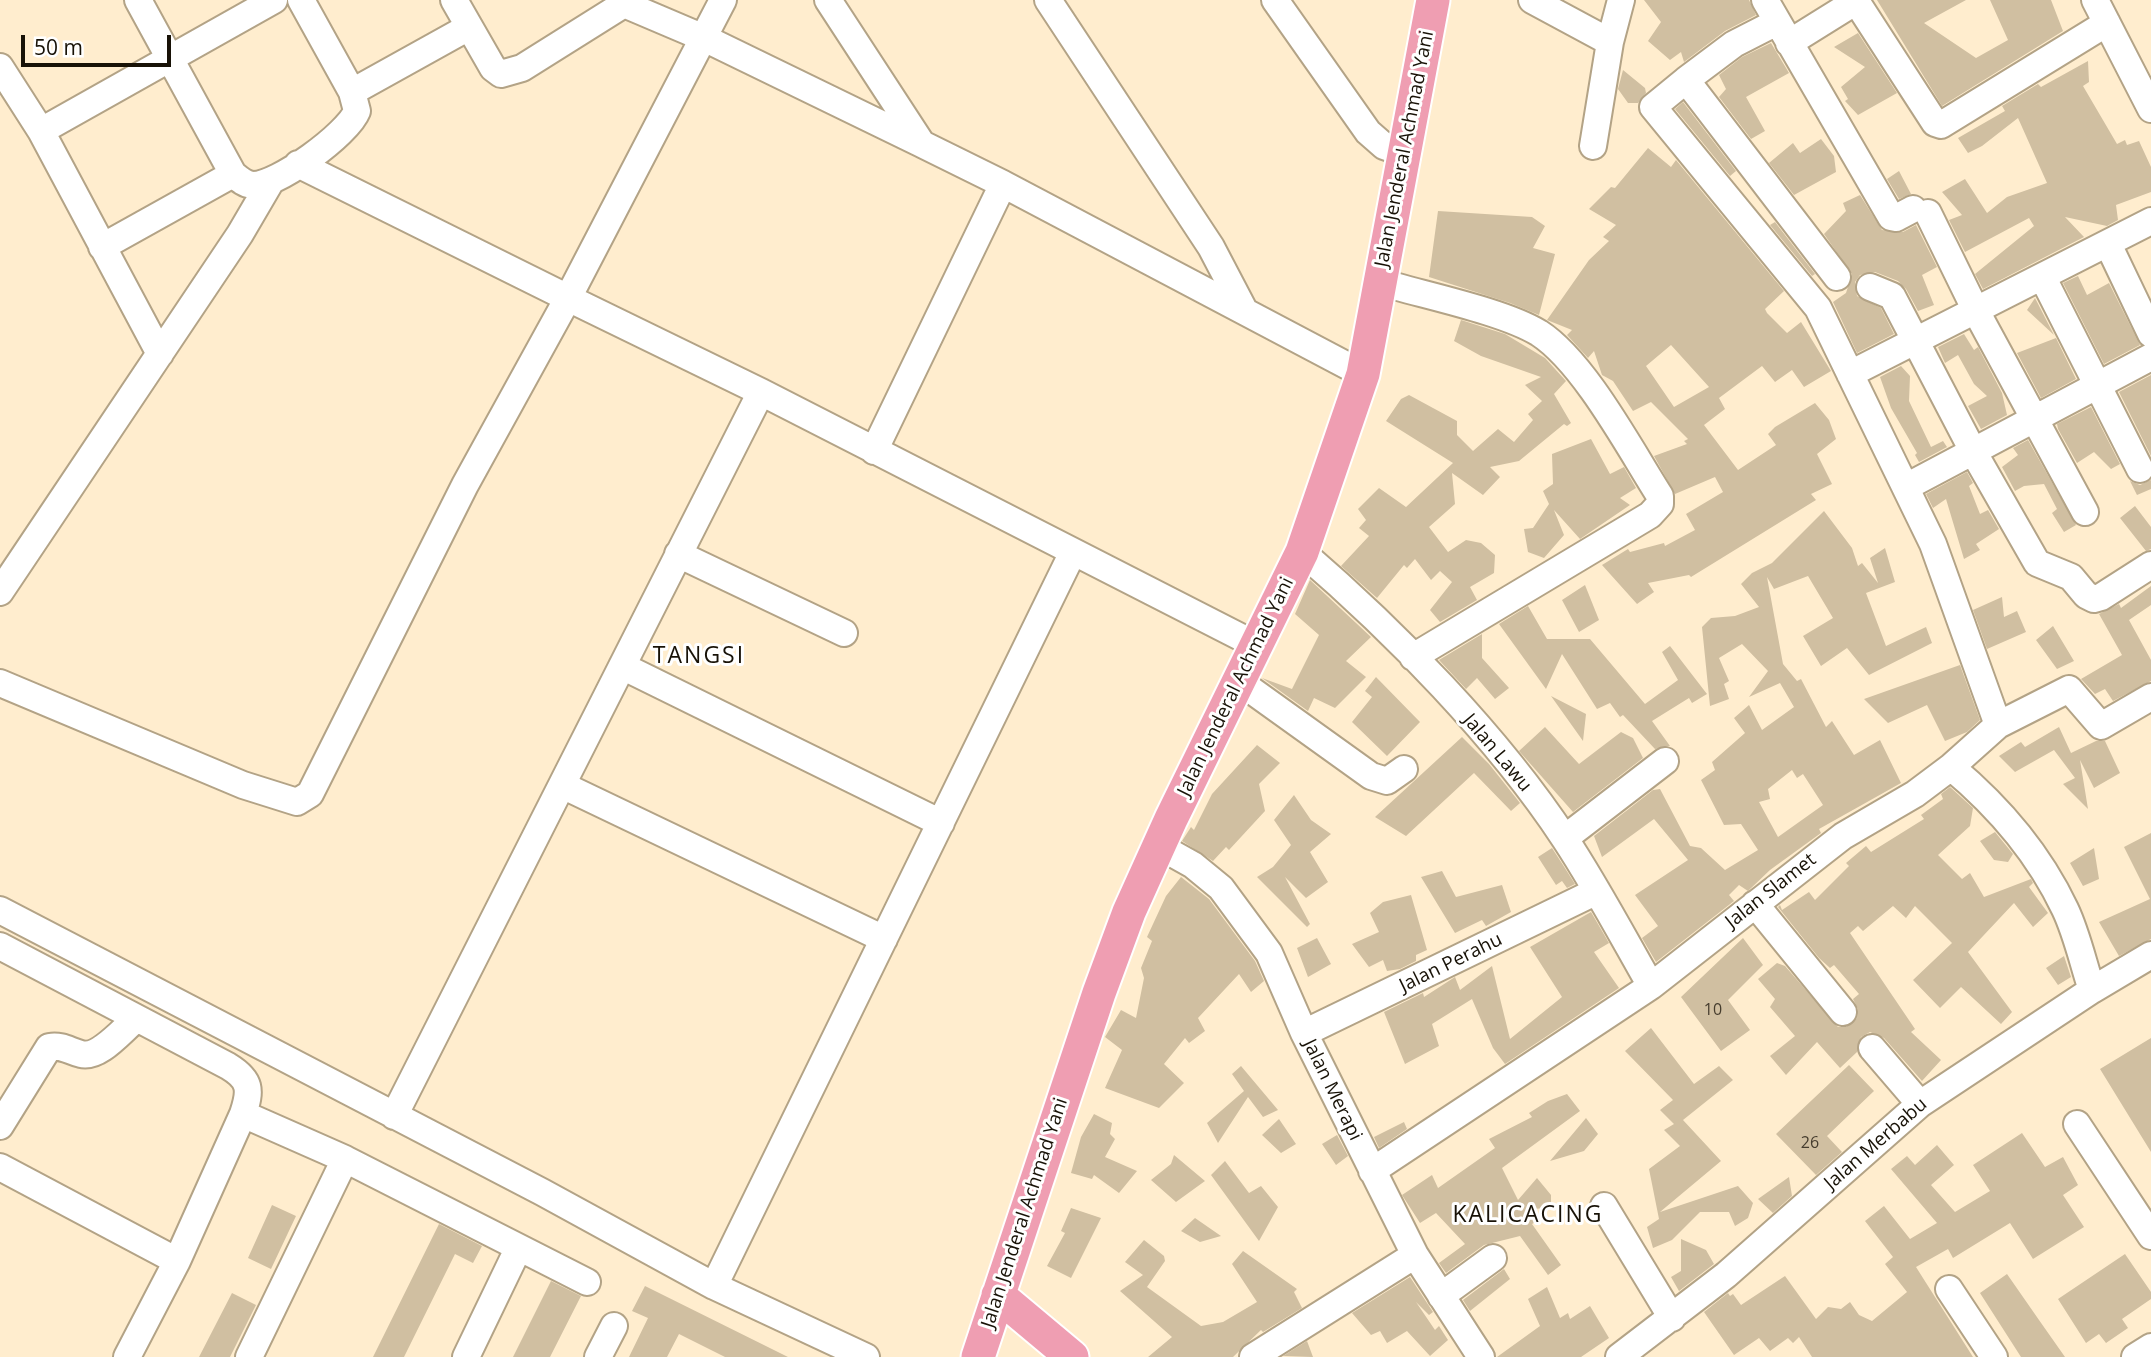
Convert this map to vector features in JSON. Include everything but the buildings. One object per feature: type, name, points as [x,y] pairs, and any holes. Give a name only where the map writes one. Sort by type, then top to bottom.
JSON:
[{"type":"main road","name":"Jalan Jenderal Achmad Yani","points":[[978,1357],[1099,993],[1159,846],[1302,552],[1363,374],[1433,0]]},
{"type":"main road","points":[[998,1295],[1072,1357]]},
{"type":"street","points":[[138,0],[233,174],[249,184],[271,181],[298,164],[333,139],[354,118],[357,111],[352,92],[301,0]]},
{"type":"street","points":[[41,131],[274,0]]},
{"type":"street","points":[[454,0],[493,68],[501,74],[508,74],[623,2],[705,38],[1003,184],[1363,374]]},
{"type":"street","points":[[0,683],[243,785],[297,802],[310,794],[465,485],[568,298],[723,0]]},
{"type":"street","points":[[828,0],[922,144]]},
{"type":"street","points":[[1048,0],[1211,247],[1244,310]]},
{"type":"street","points":[[1275,0],[1368,132],[1384,146],[1404,153]]},
{"type":"street","points":[[1532,0],[1610,42]]},
{"type":"street","points":[[1593,146],[1610,42],[1621,0]]},
{"type":"street","points":[[1998,725],[1933,544],[1850,374],[1827,353],[1810,296],[1653,107],[1734,44],[1777,21],[1857,1],[1936,123],[1941,125],[2101,11],[2151,109]]},
{"type":"street","points":[[1777,21],[1891,217],[1920,211],[2085,512]]},
{"type":"street","points":[[352,92],[469,27]]},
{"type":"street","points":[[0,67],[41,131],[160,354]]},
{"type":"street","points":[[1686,80],[1837,277]]},
{"type":"street","points":[[298,164],[761,392],[1258,646]]},
{"type":"street","points":[[102,247],[233,174]]},
{"type":"street","points":[[0,592],[160,354],[271,181]]},
{"type":"street","points":[[874,451],[1003,184]]},
{"type":"street","points":[[1850,374],[2151,221]]},
{"type":"street","points":[[2108,244],[2151,334]]},
{"type":"street","points":[[2043,278],[2140,469]]},
{"type":"street","points":[[1380,282],[1479,311],[1539,333],[1575,367],[1660,496],[1660,504],[1650,515],[1413,657]]},
{"type":"street","points":[[1870,287],[1892,296],[1973,453],[2037,563],[2071,577],[2087,595],[2094,598],[2101,597],[2151,565]]},
{"type":"street","points":[[1906,487],[2151,357]]},
{"type":"street","points":[[394,1116],[761,392]]},
{"type":"street","points":[[714,1286],[1073,552]]},
{"type":"street","name":"Jalan Lawu","points":[[1302,552],[1364,606],[1505,759],[1565,838],[1651,986]]},
{"type":"street","points":[[678,554],[844,633]]},
{"type":"street","points":[[622,666],[940,823]]},
{"type":"street","points":[[1240,682],[1371,776],[1387,781],[1404,769]]},
{"type":"street","name":"Jalan Slamet","points":[[1372,1171],[1651,986],[1843,836],[1915,794],[1951,767],[1998,725],[2069,689],[2101,726],[2151,697]]},
{"type":"street","points":[[1565,838],[1665,761]]},
{"type":"street","points":[[1951,767],[1986,796],[2010,822],[2048,877],[2066,911],[2092,990]]},
{"type":"street","points":[[562,785],[884,939]]},
{"type":"street","name":"Jalan Merapi","points":[[1159,846],[1208,876],[1242,914],[1269,953],[1304,1033],[1415,1255],[1481,1357]]},
{"type":"street","name":"Jalan Perahu","points":[[1304,1033],[1597,891]]},
{"type":"street","points":[[1755,904],[1843,1012]]},
{"type":"street","points":[[0,910],[714,1286],[866,1357]]},
{"type":"street","points":[[0,946],[135,1020],[240,1073],[250,1089],[243,1114],[177,1261],[127,1357]]},
{"type":"street","name":"Jalan Merbabu","points":[[1619,1357],[1726,1275],[1920,1104],[2092,990],[2151,955]]},
{"type":"street","points":[[0,1126],[49,1047],[60,1045],[84,1055],[94,1053],[135,1020]]},
{"type":"street","points":[[1872,1048],[1920,1104]]},
{"type":"street","points":[[243,1114],[345,1159],[587,1282]]},
{"type":"street","points":[[2077,1124],[2151,1236]]},
{"type":"street","points":[[249,1357],[345,1159]]},
{"type":"street","points":[[0,1167],[177,1261]]},
{"type":"street","points":[[1604,1206],[1672,1318]]},
{"type":"street","points":[[466,1357],[518,1249]]},
{"type":"street","points":[[1253,1357],[1415,1255]]},
{"type":"street","points":[[1441,1296],[1493,1258]]},
{"type":"street","points":[[1949,1289],[1994,1357]]},
{"type":"street","points":[[598,1357],[614,1326]]},
{"type":"street","points":[[2135,1357],[2151,1347]]},
{"type":"district","name":"TANGSI","points":[[699,656]]},
{"type":"district","name":"KALICACING","points":[[1528,1215]]}]
